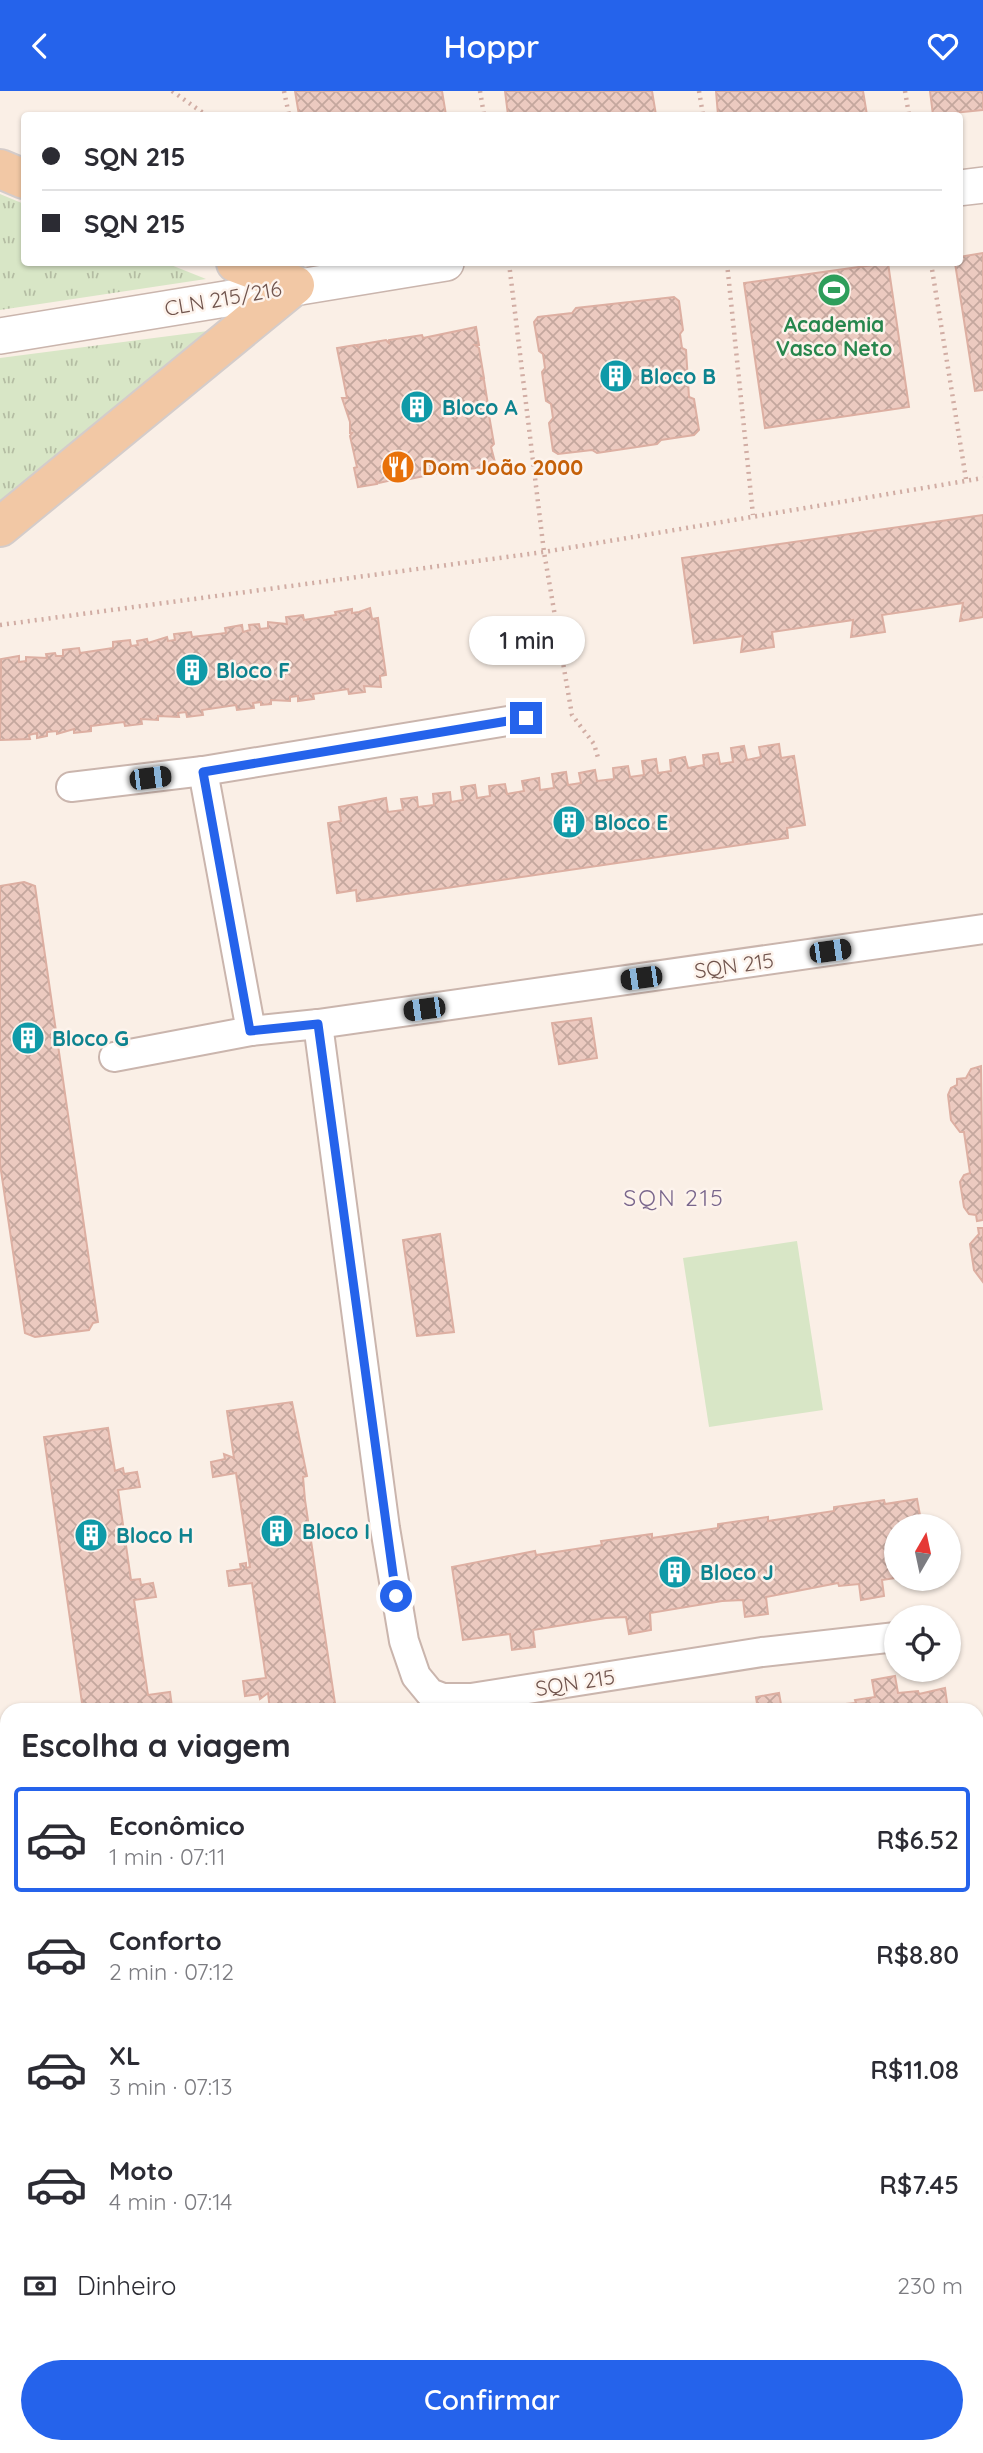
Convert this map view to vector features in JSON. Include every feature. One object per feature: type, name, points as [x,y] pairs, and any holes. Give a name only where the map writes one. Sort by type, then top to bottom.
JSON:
[{"type":"main road","points":[[0,169],[21,178]]},
{"type":"main road","points":[[244,266],[295,285]]},
{"type":"main road","points":[[0,527],[295,285]]},
{"type":"street","points":[[963,188],[983,185]]},
{"type":"street","name":"CLN 215/216","points":[[0,335],[295,285],[425,266]]},
{"type":"street","points":[[71,787],[203,772],[526,718]]},
{"type":"street","points":[[203,772],[250,1031]]},
{"type":"street","name":"SQN 215","points":[[114,1057],[250,1031],[318,1024],[983,929]]},
{"type":"street","name":"SQN 215","points":[[318,1024],[389,1553],[404,1641],[416,1676],[430,1693],[443,1698],[471,1698],[762,1652],[884,1638]]},
{"type":"path","points":[[172,91],[202,112]]},
{"type":"path","points":[[284,91],[288,112]]},
{"type":"path","points":[[480,91],[484,112]]},
{"type":"path","points":[[699,91],[702,112]]},
{"type":"path","points":[[905,91],[908,112]]},
{"type":"path","points":[[509,266],[544,552],[572,715],[594,744],[599,761]]},
{"type":"path","points":[[727,266],[753,515]]},
{"type":"path","points":[[931,266],[966,479]]},
{"type":"path","points":[[0,625],[544,552],[983,478]]},
{"type":"green space","points":[[0,194],[21,203],[21,266],[174,266],[206,279],[0,310]]},
{"type":"green space","points":[[208,331],[0,512],[0,358]]},
{"type":"green space","points":[[797,1241],[823,1410],[709,1427],[683,1258]]},
{"type":"building","points":[[295,91],[442,91],[446,112],[298,112]]},
{"type":"building","points":[[505,91],[652,91],[656,112],[508,112]]},
{"type":"building","points":[[716,91],[863,91],[866,112],[718,112]]},
{"type":"building","points":[[930,91],[983,91],[983,110],[933,112]]},
{"type":"building","points":[[983,253],[983,390],[975,391],[955,266],[963,266],[963,256]]},
{"type":"building","points":[[866,266],[888,266],[909,407],[765,428],[744,283]]},
{"type":"building","name":"Bloco B","points":[[674,297],[679,301],[683,330],[680,334],[682,348],[686,350],[689,397],[694,399],[699,430],[694,435],[661,440],[657,444],[597,453],[592,450],[558,454],[553,451],[549,423],[553,418],[551,404],[546,401],[542,372],[545,368],[543,354],[539,351],[534,322],[538,317],[572,313],[576,308]]},
{"type":"building","name":"Bloco A","points":[[476,327],[479,345],[475,345],[479,348],[484,378],[480,378],[484,380],[489,411],[485,412],[489,415],[494,444],[491,447],[496,466],[447,471],[410,479],[410,476],[379,483],[376,481],[377,484],[358,487],[354,468],[357,467],[350,436],[352,433],[342,398],[347,398],[337,348],[355,345],[358,347],[357,345],[386,340],[389,343],[389,340],[422,335],[423,338]]},
{"type":"building","points":[[983,515],[983,617],[960,621],[963,603],[882,615],[885,632],[851,637],[853,620],[772,632],[774,647],[741,652],[743,636],[694,643],[682,558]]},
{"type":"building","name":"Bloco F","points":[[370,608],[372,619],[378,618],[386,675],[380,676],[381,687],[364,686],[365,692],[349,694],[348,689],[313,694],[314,699],[298,701],[298,696],[290,697],[290,701],[271,700],[271,704],[253,703],[254,708],[237,710],[236,705],[202,710],[203,715],[187,717],[186,712],[178,713],[179,717],[158,716],[158,720],[141,719],[142,724],[125,726],[124,722],[91,726],[91,731],[74,733],[74,729],[57,734],[57,731],[47,732],[47,736],[37,738],[37,733],[29,735],[30,739],[0,740],[1,659],[19,656],[19,662],[26,661],[26,657],[47,658],[46,654],[63,656],[63,650],[79,648],[80,653],[113,648],[113,642],[130,640],[131,646],[138,645],[137,641],[147,639],[148,643],[167,637],[168,641],[175,640],[174,634],[191,632],[192,637],[226,633],[225,628],[242,625],[243,632],[250,630],[249,625],[259,624],[260,629],[268,628],[268,622],[287,624],[286,617],[303,615],[304,620],[336,615],[335,612],[352,609],[352,613]]},
{"type":"building","name":"Bloco E","points":[[779,744],[781,758],[794,756],[805,825],[787,828],[788,838],[357,901],[356,890],[337,893],[328,823],[341,821],[339,807],[386,798],[388,812],[403,810],[401,799],[417,797],[418,807],[434,805],[433,794],[450,792],[451,802],[463,800],[461,787],[475,785],[477,798],[490,796],[489,786],[505,784],[507,794],[524,791],[522,781],[539,778],[540,790],[554,788],[552,774],[566,772],[568,785],[581,783],[579,773],[595,770],[597,781],[614,779],[613,768],[628,766],[630,777],[644,775],[642,761],[656,759],[658,773],[671,771],[670,760],[685,757],[688,768],[704,765],[703,755],[718,753],[720,764],[733,762],[731,748],[744,746],[747,760],[761,757],[759,747]]},
{"type":"building","name":"Bloco G","points":[[24,882],[35,886],[98,1322],[93,1323],[89,1330],[35,1337],[25,1333],[0,1164],[0,886]]},
{"type":"building","points":[[591,1018],[597,1058],[559,1064],[552,1023]]},
{"type":"building","points":[[981,1066],[983,1220],[977,1221],[976,1215],[969,1214],[964,1207],[960,1182],[964,1175],[970,1173],[964,1132],[960,1132],[951,1120],[948,1095],[951,1088],[957,1085],[957,1079],[966,1078],[971,1069]]},
{"type":"building","points":[[978,1228],[983,1228],[983,1282],[974,1270],[970,1244],[979,1234]]},
{"type":"building","points":[[440,1234],[454,1332],[417,1336],[403,1240]]},
{"type":"building","name":"Bloco I","points":[[292,1402],[307,1476],[303,1477],[305,1500],[335,1703],[269,1703],[268,1693],[260,1699],[259,1694],[245,1696],[243,1681],[266,1678],[252,1583],[229,1586],[227,1571],[241,1569],[240,1564],[246,1563],[246,1568],[250,1567],[236,1473],[213,1477],[211,1462],[225,1459],[224,1454],[234,1458],[227,1411]]},
{"type":"building","name":"Bloco H","points":[[108,1428],[115,1471],[123,1468],[124,1474],[137,1472],[140,1487],[118,1490],[131,1580],[140,1579],[141,1585],[153,1583],[156,1597],[134,1600],[148,1695],[170,1692],[171,1703],[82,1703],[44,1437]]},
{"type":"building","name":"Bloco J","points":[[917,1499],[920,1514],[884,1514],[884,1596],[861,1600],[859,1584],[839,1586],[838,1583],[766,1597],[768,1614],[745,1617],[743,1600],[722,1601],[650,1613],[651,1630],[629,1634],[626,1617],[533,1630],[535,1647],[512,1650],[510,1634],[463,1640],[452,1567],[535,1551],[536,1555],[602,1545],[601,1541],[652,1534],[652,1538],[718,1528],[718,1524],[768,1517],[768,1521],[834,1511],[834,1507],[884,1500],[885,1504]]},
{"type":"building","points":[[884,1678],[884,1682],[896,1682],[898,1693],[918,1691],[919,1694],[945,1688],[947,1703],[856,1703],[855,1700],[875,1697],[872,1680]]},
{"type":"building","points":[[779,1693],[781,1703],[757,1703],[756,1697]]},
{"type":"place","name":"Academia Vasco Neto","points":[[834,290]]},
{"type":"place","name":"Bloco B","points":[[616,376]]},
{"type":"place","name":"Bloco A","points":[[417,407]]},
{"type":"place","name":"Dom João 2000","points":[[398,467]]},
{"type":"place","name":"Bloco F","points":[[192,670]]},
{"type":"place","name":"Bloco E","points":[[569,822]]},
{"type":"place","name":"Bloco G","points":[[28,1038]]},
{"type":"place","name":"Bloco I","points":[[277,1531]]},
{"type":"place","name":"Bloco H","points":[[91,1535]]},
{"type":"place","name":"Bloco J","points":[[675,1572]]},
{"type":"district","name":"SQN 215","points":[[674,1197]]},
{"type":"route","points":[[396,1596],[318,1024],[250,1031],[203,772],[526,718]]}]
